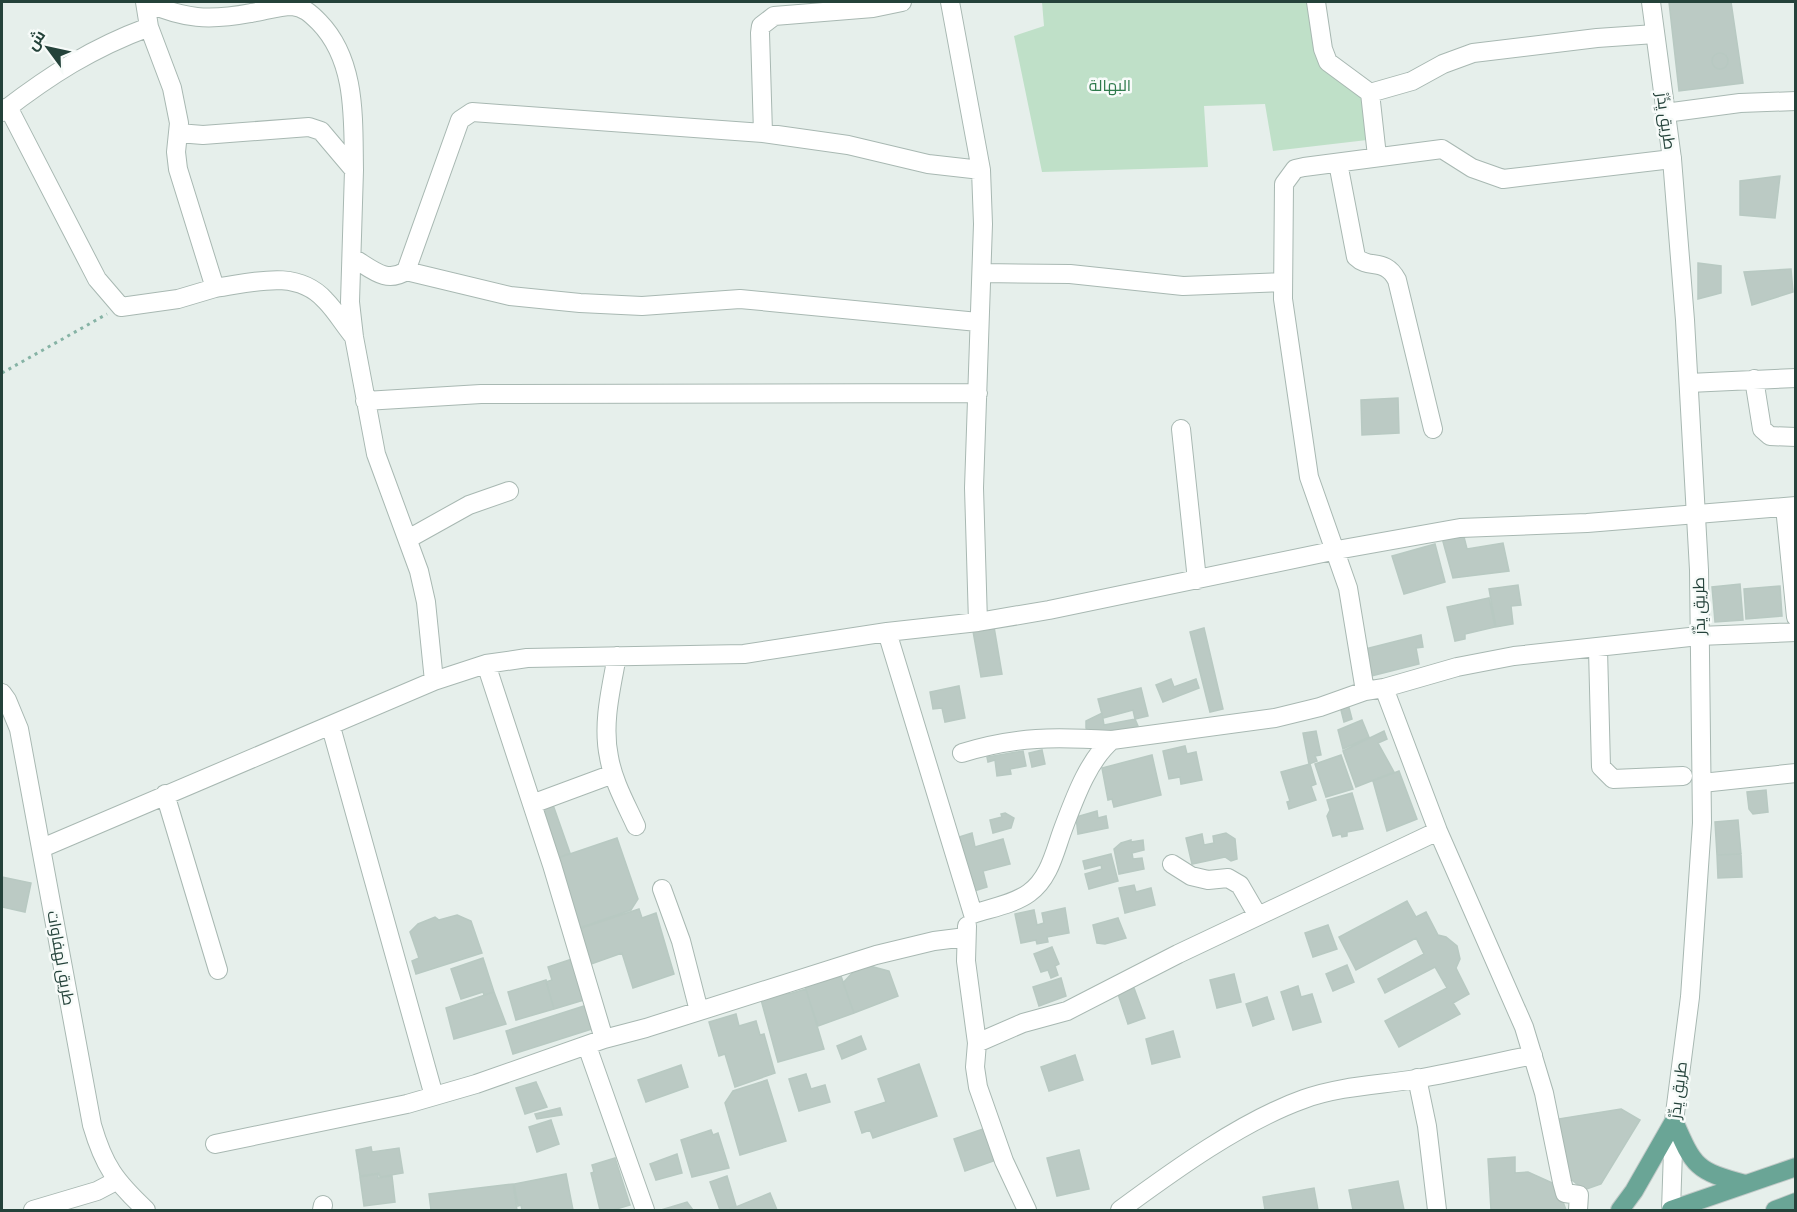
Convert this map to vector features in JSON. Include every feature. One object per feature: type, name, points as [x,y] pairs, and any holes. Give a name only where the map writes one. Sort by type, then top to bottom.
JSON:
[{"type":"main road","points":[[1674,1121],[1688,1154],[1699,1168],[1717,1177],[1745,1184]]},
{"type":"main road","points":[[1620,1210],[1634,1191],[1674,1121]]},
{"type":"main road","points":[[1671,1210],[1796,1167]]},
{"type":"main road","points":[[1775,1210],[1796,1202]]},
{"type":"street","points":[[145,2],[176,15],[199,19],[291,6],[309,7],[334,43],[348,75],[353,117],[353,258],[350,302],[354,337],[376,454],[408,539],[426,602],[434,681]]},
{"type":"street","points":[[145,2],[149,27],[172,88],[178,133],[176,152],[178,169],[215,288]]},
{"type":"street","points":[[764,133],[760,33],[767,20],[774,16],[873,8],[902,2]]},
{"type":"street","points":[[950,2],[981,170],[982,273],[978,322],[974,488],[978,622]]},
{"type":"street","points":[[1316,2],[1323,49],[1328,62],[1370,93],[1377,156]]},
{"type":"street","name":"طريق يِدِّرْ","points":[[1651,2],[1672,159],[1689,383],[1697,515],[1702,783],[1699,879],[1690,998],[1674,1121],[1671,1210]]},
{"type":"street","points":[[149,27],[108,42],[75,60],[5,109],[97,279],[121,307],[169,301],[215,288],[286,279],[309,287],[324,298],[354,337]]},
{"type":"street","points":[[1370,93],[1412,81],[1443,64],[1473,53],[1586,39],[1655,34]]},
{"type":"street","points":[[1665,113],[1740,103],[1796,101]]},
{"type":"street","points":[[353,258],[385,277],[395,278],[406,271],[460,120],[466,115],[486,112],[764,133],[848,145],[928,164],[981,170]]},
{"type":"street","points":[[178,133],[203,135],[309,127],[321,131],[354,170]]},
{"type":"street","points":[[1365,691],[1355,621],[1337,550],[1309,477],[1289,343],[1283,282],[1284,184],[1295,169],[1377,156],[1442,150],[1472,168],[1503,179],[1672,159]]},
{"type":"street","points":[[1338,163],[1356,257],[1361,261],[1385,266],[1397,280],[1433,429]]},
{"type":"street","points":[[406,271],[510,296],[580,303],[642,306],[740,299],[978,322]]},
{"type":"street","points":[[982,273],[1070,274],[1211,287],[1283,282]]},
{"type":"street","points":[[1689,383],[1796,378]]},
{"type":"street","points":[[1754,380],[1762,429],[1770,436],[1796,437]]},
{"type":"street","points":[[365,401],[481,394],[978,393]]},
{"type":"street","points":[[1181,429],[1197,580]]},
{"type":"street","points":[[408,539],[488,496],[509,491]]},
{"type":"street","points":[[42,848],[165,794],[332,727],[434,681],[486,664],[557,656],[744,654],[888,632],[978,622],[1197,580],[1337,550],[1460,528],[1697,515],[1790,507],[1796,617]]},
{"type":"street","points":[[888,632],[973,914],[967,926],[966,961],[977,1043],[975,1067],[978,1087],[1004,1161],[1027,1210]]},
{"type":"street","points":[[962,753],[995,743],[1047,736],[1112,740],[1275,718],[1320,707],[1365,691],[1468,665],[1514,657],[1699,636],[1796,632]]},
{"type":"street","points":[[1598,649],[1601,767],[1605,773],[1613,779],[1683,776]]},
{"type":"street","points":[[616,656],[608,707],[608,756],[613,774],[636,826]]},
{"type":"street","points":[[486,664],[532,804],[596,1043],[645,1210]]},
{"type":"street","points":[[1384,688],[1438,831],[1507,983],[1544,1093],[1565,1193],[1579,1195],[1578,1210]]},
{"type":"street","name":"طريق لهفاوات","points":[[2,693],[19,729],[92,1125],[99,1151],[116,1181],[146,1210]]},
{"type":"street","points":[[332,727],[434,1096]]},
{"type":"street","points":[[973,914],[1027,895],[1035,888],[1050,865],[1083,784],[1099,754],[1112,740]]},
{"type":"street","points":[[1702,783],[1796,773]]},
{"type":"street","points":[[532,804],[613,774]]},
{"type":"street","points":[[165,794],[218,970]]},
{"type":"street","points":[[977,1043],[1023,1023],[1067,1011],[1258,916],[1438,831]]},
{"type":"street","points":[[1172,864],[1191,876],[1208,880],[1228,878],[1240,885],[1258,916]]},
{"type":"street","points":[[662,889],[681,940],[699,1011]]},
{"type":"street","points":[[215,1144],[306,1127],[434,1096],[876,955],[934,941],[966,937]]},
{"type":"street","points":[[1120,1210],[1198,1157],[1284,1106],[1329,1091],[1417,1078],[1533,1055]]},
{"type":"street","points":[[1417,1078],[1427,1126],[1437,1210]]},
{"type":"street","points":[[33,1210],[98,1191],[116,1181]]},
{"type":"path","points":[[2,373],[93,320],[121,307]]},
{"type":"green space","name":"البهالة","points":[[1042,2],[1313,2],[1322,52],[1360,84],[1367,140],[1273,151],[1265,104],[1204,106],[1208,167],[1042,172],[1014,36],[1044,26]]},
{"type":"building","points":[[1669,2],[1731,2],[1743,83],[1679,91]]},
{"type":"building","points":[[1720,53],[1726,55],[1728,61],[1726,67],[1720,69],[1714,67],[1712,61],[1714,55]]},
{"type":"building","points":[[1780,176],[1775,218],[1740,215],[1740,181]]},
{"type":"building","points":[[1698,263],[1721,266],[1721,293],[1698,299]]},
{"type":"building","points":[[1791,269],[1793,292],[1752,305],[1744,272]]},
{"type":"building","points":[[1398,398],[1399,433],[1362,435],[1361,400]]},
{"type":"building","points":[[1464,537],[1467,549],[1503,543],[1509,571],[1453,578],[1442,538]]},
{"type":"building","points":[[1435,544],[1445,582],[1404,594],[1392,556]]},
{"type":"building","points":[[1740,584],[1743,620],[1715,622],[1712,587]]},
{"type":"building","points":[[1518,585],[1521,605],[1511,606],[1513,624],[1496,627],[1489,589]]},
{"type":"building","points":[[1780,586],[1782,616],[1746,619],[1744,589]]},
{"type":"building","points":[[1489,598],[1495,627],[1465,634],[1465,639],[1455,641],[1447,607]]},
{"type":"building","points":[[994,627],[1002,674],[981,677],[973,631]]},
{"type":"building","points":[[1204,628],[1223,709],[1210,712],[1190,632]]},
{"type":"building","points":[[1421,635],[1423,647],[1416,648],[1419,664],[1371,676],[1365,649]]},
{"type":"building","points":[[1171,679],[1174,687],[1196,679],[1199,688],[1163,702],[1156,685]]},
{"type":"building","points":[[959,686],[965,718],[945,722],[942,708],[933,709],[930,692]]},
{"type":"building","points":[[1141,688],[1148,716],[1135,719],[1133,710],[1103,718],[1098,699]]},
{"type":"building","points":[[1348,704],[1352,719],[1344,722],[1340,706]]},
{"type":"building","points":[[1102,713],[1104,725],[1135,719],[1138,726],[1092,737],[1086,728],[1086,721]]},
{"type":"building","points":[[1362,720],[1369,737],[1343,749],[1338,730]]},
{"type":"building","points":[[1316,731],[1321,755],[1315,756],[1317,761],[1309,764],[1303,733]]},
{"type":"building","points":[[1384,731],[1387,739],[1378,743],[1394,772],[1356,787],[1343,751]]},
{"type":"building","points":[[1185,746],[1187,754],[1196,752],[1202,780],[1181,784],[1180,777],[1169,779],[1163,751]]},
{"type":"building","points":[[1042,750],[1045,764],[1032,767],[1029,753]]},
{"type":"building","points":[[1023,751],[1026,766],[1010,769],[1011,774],[997,776],[995,760],[988,762],[987,757]]},
{"type":"building","points":[[1152,755],[1161,795],[1114,807],[1112,799],[1108,800],[1102,768]]},
{"type":"building","points":[[1341,755],[1353,789],[1326,797],[1315,764]]},
{"type":"building","points":[[1310,764],[1316,784],[1311,786],[1316,800],[1289,809],[1287,802],[1290,801],[1281,772]]},
{"type":"building","points":[[1399,771],[1417,819],[1387,831],[1373,781]]},
{"type":"building","points":[[1766,790],[1768,812],[1753,814],[1749,809],[1747,792]]},
{"type":"building","points":[[1352,793],[1363,829],[1347,832],[1347,836],[1342,837],[1341,834],[1333,836],[1327,816],[1330,810],[1327,800]]},
{"type":"building","points":[[552,802],[570,853],[558,858],[539,806]]},
{"type":"building","points":[[1097,811],[1098,818],[1106,816],[1108,828],[1078,834],[1076,817]]},
{"type":"building","points":[[1005,813],[1014,818],[1011,828],[993,833],[990,820],[1002,817],[1001,814]]},
{"type":"building","points":[[1738,820],[1741,854],[1717,855],[1715,822]]},
{"type":"building","points":[[972,833],[975,847],[1003,839],[1010,864],[983,871],[987,887],[971,892],[956,838]]},
{"type":"building","points":[[1226,833],[1235,839],[1237,859],[1231,861],[1225,857],[1192,864],[1186,838],[1202,834],[1204,845],[1214,843],[1213,836]]},
{"type":"building","points":[[617,838],[638,899],[631,910],[579,928],[558,858]]},
{"type":"building","points":[[1131,840],[1131,842],[1143,840],[1144,850],[1132,853],[1133,859],[1142,858],[1144,869],[1119,874],[1114,849],[1121,843]]},
{"type":"building","points":[[1111,854],[1118,881],[1089,889],[1085,874],[1102,869],[1101,865],[1085,869],[1083,861]]},
{"type":"building","points":[[1741,854],[1742,877],[1718,878],[1717,855]]},
{"type":"building","points":[[2,877],[31,883],[25,912],[2,907]]},
{"type":"building","points":[[1134,885],[1136,892],[1151,888],[1155,905],[1125,913],[1119,888]]},
{"type":"building","points":[[1407,901],[1416,917],[1426,912],[1438,935],[1446,937],[1457,946],[1460,959],[1456,968],[1469,994],[1453,1003],[1460,1014],[1399,1047],[1385,1021],[1447,988],[1435,967],[1385,993],[1378,979],[1424,954],[1416,938],[1356,970],[1339,937]]},
{"type":"building","points":[[1065,908],[1069,933],[1047,937],[1048,942],[1037,944],[1036,940],[1021,943],[1015,914],[1034,910],[1037,925],[1044,923],[1042,913]]},
{"type":"building","points":[[639,909],[642,918],[656,913],[674,974],[633,988],[622,953],[591,964],[579,929]]},
{"type":"building","points":[[457,915],[471,921],[482,953],[416,974],[412,961],[419,958],[410,932],[418,924],[435,917],[439,920]]},
{"type":"building","points":[[1118,918],[1126,938],[1105,944],[1097,943],[1093,925]]},
{"type":"building","points":[[1328,925],[1337,949],[1313,957],[1305,933]]},
{"type":"building","points":[[1052,947],[1059,964],[1055,966],[1058,975],[1051,978],[1048,970],[1041,972],[1034,954]]},
{"type":"building","points":[[483,958],[494,992],[484,995],[483,992],[461,999],[451,969]]},
{"type":"building","points":[[572,959],[584,1000],[554,1009],[546,982],[552,980],[548,967]]},
{"type":"building","points":[[1347,965],[1354,982],[1333,991],[1326,974]]},
{"type":"building","points":[[870,966],[889,971],[898,996],[854,1013],[843,983],[854,971]]},
{"type":"building","points":[[1234,974],[1241,1002],[1217,1008],[1210,980]]},
{"type":"building","points":[[828,976],[841,976],[854,1013],[818,1026],[804,984]]},
{"type":"building","points":[[1061,978],[1066,996],[1039,1006],[1033,987]]},
{"type":"building","points":[[546,980],[554,1009],[516,1020],[508,992]]},
{"type":"building","points":[[1298,986],[1301,997],[1312,994],[1321,1022],[1293,1030],[1281,992]]},
{"type":"building","points":[[786,988],[789,994],[806,989],[824,1049],[778,1062],[760,996]]},
{"type":"building","points":[[1134,988],[1145,1018],[1128,1024],[1118,994]]},
{"type":"building","points":[[494,992],[506,1024],[454,1039],[446,1008]]},
{"type":"building","points":[[1267,997],[1274,1019],[1253,1026],[1246,1004]]},
{"type":"building","points":[[587,1005],[595,1028],[513,1054],[506,1031]]},
{"type":"building","points":[[736,1014],[739,1026],[756,1021],[760,1035],[764,1034],[775,1073],[735,1087],[725,1054],[719,1056],[709,1022]]},
{"type":"building","points":[[1173,1031],[1180,1057],[1152,1064],[1146,1039]]},
{"type":"building","points":[[861,1036],[866,1049],[842,1059],[837,1046]]},
{"type":"building","points":[[1075,1055],[1083,1080],[1049,1091],[1041,1067]]},
{"type":"building","points":[[919,1064],[937,1116],[873,1138],[870,1130],[862,1133],[855,1112],[886,1102],[878,1079]]},
{"type":"building","points":[[681,1065],[688,1087],[646,1102],[638,1080]]},
{"type":"building","points":[[806,1074],[811,1089],[825,1085],[830,1102],[799,1111],[789,1079]]},
{"type":"building","points":[[767,1080],[786,1141],[740,1155],[725,1103],[733,1091]]},
{"type":"building","points":[[536,1082],[547,1107],[525,1114],[516,1088]]},
{"type":"building","points":[[560,1108],[562,1115],[537,1119],[535,1114]]},
{"type":"building","points":[[1621,1109],[1640,1120],[1601,1184],[1584,1190],[1566,1175],[1558,1119]]},
{"type":"building","points":[[551,1120],[559,1144],[537,1152],[529,1127]]},
{"type":"building","points":[[986,1128],[996,1160],[965,1171],[954,1139]]},
{"type":"building","points":[[711,1130],[713,1135],[718,1133],[729,1168],[692,1177],[681,1140]]},
{"type":"building","points":[[371,1147],[372,1152],[399,1148],[403,1173],[380,1177],[379,1173],[360,1176],[356,1150]]},
{"type":"building","points":[[1079,1150],[1089,1189],[1057,1196],[1047,1158]]},
{"type":"building","points":[[677,1154],[682,1173],[656,1180],[650,1164]]},
{"type":"building","points":[[1515,1157],[1515,1173],[1528,1172],[1557,1185],[1566,1210],[1491,1210],[1488,1159]]},
{"type":"building","points":[[615,1158],[630,1205],[613,1210],[600,1210],[591,1173],[594,1172],[592,1165]]},
{"type":"building","points":[[378,1174],[378,1178],[392,1176],[395,1202],[364,1206],[360,1177]]},
{"type":"building","points":[[566,1174],[573,1210],[522,1210],[521,1205],[518,1206],[514,1184]]},
{"type":"building","points":[[727,1176],[736,1206],[730,1208],[731,1210],[720,1210],[710,1182]]},
{"type":"building","points":[[1398,1181],[1404,1210],[1353,1210],[1349,1190]]},
{"type":"building","points":[[513,1184],[517,1210],[431,1210],[429,1194]]},
{"type":"building","points":[[1314,1188],[1318,1210],[1265,1210],[1263,1197]]},
{"type":"building","points":[[770,1193],[777,1210],[731,1209]]},
{"type":"building","points":[[687,1202],[693,1210],[661,1210]]}]
